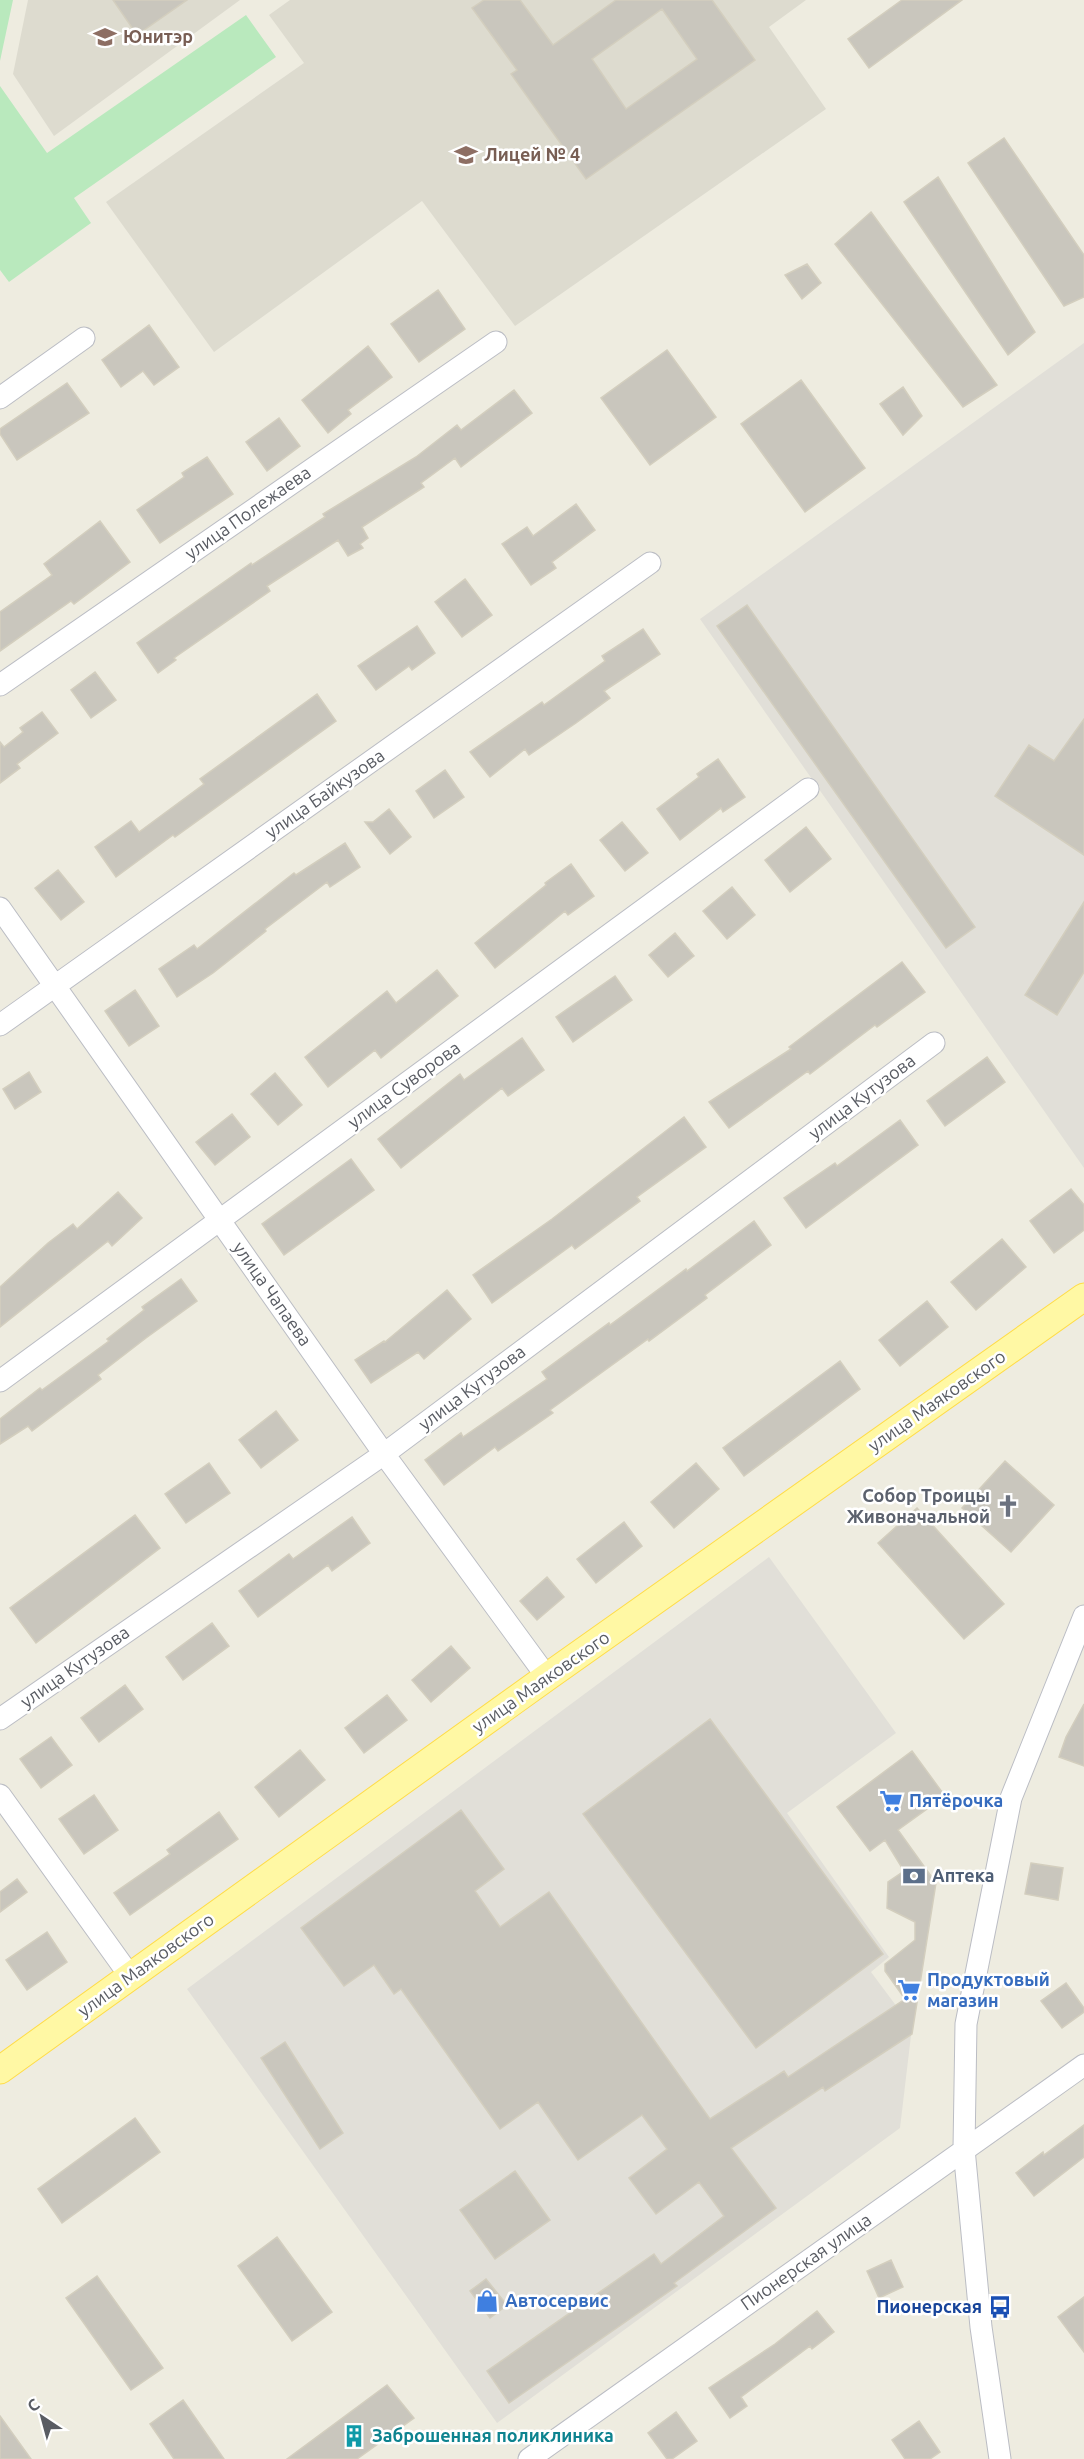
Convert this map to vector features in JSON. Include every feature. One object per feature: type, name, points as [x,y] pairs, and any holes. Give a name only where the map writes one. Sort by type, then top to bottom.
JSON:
[{"type":"main road","name":"улица Маяковского","points":[[0,2070],[547,1677],[1084,1297]]},
{"type":"street","points":[[0,398],[84,338]]},
{"type":"street","name":"улица Полежаева","points":[[0,685],[495,342]]},
{"type":"street","name":"улица Байкузова","points":[[0,1025],[650,563]]},
{"type":"street","name":"улица Суворова","points":[[0,1381],[808,789]]},
{"type":"street","name":"улица Чапаева","points":[[0,908],[384,1454],[547,1677]]},
{"type":"street","name":"улица Кутузова","points":[[0,1719],[384,1454],[934,1043]]},
{"type":"street","points":[[1000,2459],[981,2327],[964,2149],[966,2024],[1011,1798],[1084,1616]]},
{"type":"street","points":[[0,1795],[130,1976]]},
{"type":"street","name":"Пионерская улица","points":[[529,2459],[1084,2065]]},
{"type":"shaded area","name":"Юнитэр","points":[[28,0],[240,0],[54,136],[13,74]]},
{"type":"shaded area","name":"Лицей № 4","points":[[290,0],[806,0],[769,27],[826,109],[515,326],[422,201],[214,352],[106,202],[304,63],[269,15]]},
{"type":"shaded area","points":[[1084,343],[1084,1168],[700,619]]},
{"type":"shaded area","points":[[769,1557],[896,1733],[787,1813],[889,1957],[871,1972],[912,2027],[900,2128],[497,2423],[187,1989]]},
{"type":"green space","points":[[0,0],[13,0],[0,61]]},
{"type":"green space","points":[[246,15],[276,57],[74,198],[91,223],[9,282],[0,270],[0,86],[47,153]]},
{"type":"building","points":[[113,0],[187,0],[137,35]]},
{"type":"building","points":[[484,0],[520,0],[553,45],[616,0],[712,0],[755,60],[586,179],[511,74],[517,70],[472,8]],"holes":[[[662,9],[697,59],[626,109],[592,59]]]},
{"type":"building","points":[[902,0],[962,0],[869,68],[848,39]]},
{"type":"building","points":[[1004,138],[1084,255],[1084,297],[1064,306],[968,163]]},
{"type":"building","points":[[938,177],[1035,332],[1008,355],[904,202]]},
{"type":"building","points":[[871,212],[997,385],[963,407],[835,244]]},
{"type":"building","points":[[807,264],[821,283],[802,299],[785,275]]},
{"type":"building","points":[[438,290],[465,329],[419,362],[391,324]]},
{"type":"building","points":[[149,325],[179,367],[154,385],[143,371],[121,387],[102,360]]},
{"type":"building","points":[[368,346],[392,377],[348,410],[351,414],[328,433],[302,400]]},
{"type":"building","points":[[667,350],[716,417],[650,465],[601,398]]},
{"type":"building","points":[[801,380],[865,468],[805,512],[741,424]]},
{"type":"building","points":[[67,383],[89,413],[17,460],[0,434],[0,429]]},
{"type":"building","points":[[903,387],[922,416],[903,435],[880,404]]},
{"type":"building","points":[[514,390],[532,413],[461,467],[455,458],[421,483],[424,487],[362,527],[368,538],[360,544],[363,548],[348,556],[338,540],[267,586],[270,591],[174,658],[176,660],[158,673],[137,643],[251,563],[252,565],[325,517],[323,514],[416,457],[457,425],[461,430]]},
{"type":"building","points":[[279,418],[300,446],[267,471],[246,442]]},
{"type":"building","points":[[207,457],[233,494],[160,543],[137,510],[184,477],[182,473]]},
{"type":"building","points":[[576,504],[595,530],[552,562],[556,568],[531,585],[502,544],[527,527],[533,536]]},
{"type":"building","points":[[100,521],[130,562],[74,604],[71,601],[0,651],[0,612],[52,575],[44,564]]},
{"type":"building","points":[[465,579],[492,615],[462,637],[435,602]]},
{"type":"building","points":[[747,605],[975,927],[946,948],[717,626]]},
{"type":"building","points":[[417,626],[435,653],[412,670],[409,666],[376,690],[358,666]]},
{"type":"building","points":[[643,629],[660,654],[604,691],[610,698],[576,723],[529,755],[525,749],[490,777],[470,752],[542,702],[544,705],[605,661],[602,656]]},
{"type":"building","points":[[95,672],[116,700],[91,718],[71,690]]},
{"type":"building","points":[[317,694],[336,721],[116,877],[95,847],[131,821],[139,832],[204,784],[200,779]]},
{"type":"building","points":[[42,712],[58,733],[17,764],[20,768],[0,783],[0,742],[4,747],[23,732],[20,728]]},
{"type":"building","points":[[1084,719],[1084,855],[995,796],[1029,745],[1054,761]]},
{"type":"building","points":[[718,759],[745,797],[723,812],[721,808],[680,840],[657,809],[699,777],[697,774]]},
{"type":"building","points":[[445,770],[464,797],[434,818],[416,791]]},
{"type":"building","points":[[389,809],[411,837],[390,854],[365,822],[373,822]]},
{"type":"building","points":[[622,822],[648,853],[625,871],[600,840]]},
{"type":"building","points":[[806,827],[831,859],[790,892],[765,860]]},
{"type":"building","points":[[345,843],[360,867],[330,887],[327,882],[265,929],[266,931],[213,973],[177,997],[159,969],[194,945],[197,949],[294,873],[296,875]]},
{"type":"building","points":[[571,864],[594,896],[568,915],[565,911],[495,968],[475,943],[546,885],[545,883]]},
{"type":"building","points":[[58,870],[84,902],[61,920],[35,888]]},
{"type":"building","points":[[732,887],[755,915],[727,939],[703,911]]},
{"type":"building","points":[[1084,902],[1084,972],[1057,1015],[1025,995]]},
{"type":"building","points":[[675,933],[694,956],[668,977],[649,955]]},
{"type":"building","points":[[902,962],[925,992],[877,1027],[875,1025],[810,1074],[808,1071],[729,1128],[709,1102],[791,1049],[789,1047]]},
{"type":"building","points":[[437,970],[458,996],[381,1058],[375,1050],[328,1087],[305,1057],[387,991],[396,1003]]},
{"type":"building","points":[[615,976],[632,1000],[573,1042],[556,1017]]},
{"type":"building","points":[[135,990],[159,1026],[129,1046],[105,1011]]},
{"type":"building","points":[[522,1038],[544,1070],[508,1096],[502,1088],[401,1168],[378,1139],[460,1074],[464,1080]]},
{"type":"building","points":[[987,1057],[1005,1082],[945,1126],[927,1101]]},
{"type":"building","points":[[29,1072],[41,1092],[15,1109],[3,1089]]},
{"type":"building","points":[[275,1073],[302,1105],[278,1125],[251,1094]]},
{"type":"building","points":[[232,1114],[250,1137],[215,1165],[196,1142]]},
{"type":"building","points":[[684,1117],[706,1147],[637,1197],[640,1201],[575,1249],[572,1245],[492,1303],[473,1275],[552,1219]]},
{"type":"building","points":[[900,1120],[918,1145],[806,1228],[784,1198],[835,1163],[837,1166]]},
{"type":"building","points":[[351,1159],[374,1190],[284,1255],[262,1224]]},
{"type":"building","points":[[1071,1189],[1084,1205],[1084,1230],[1054,1253],[1030,1221]]},
{"type":"building","points":[[118,1192],[142,1218],[112,1246],[108,1241],[0,1327],[0,1287],[48,1243],[73,1224],[77,1229]]},
{"type":"building","points":[[754,1221],[771,1245],[705,1295],[707,1298],[550,1410],[553,1413],[498,1451],[495,1447],[444,1485],[425,1460],[461,1433],[463,1437],[547,1379],[542,1372],[686,1269],[687,1271]]},
{"type":"building","points":[[1002,1239],[1026,1267],[976,1310],[951,1282]]},
{"type":"building","points":[[181,1279],[197,1301],[98,1375],[101,1379],[32,1431],[28,1426],[0,1444],[0,1419],[40,1388],[42,1390],[109,1341],[107,1339],[144,1310],[142,1307]]},
{"type":"building","points":[[447,1290],[471,1319],[424,1359],[418,1352],[371,1383],[355,1360],[385,1342]]},
{"type":"building","points":[[927,1301],[948,1327],[900,1366],[879,1340]]},
{"type":"building","points":[[840,1361],[860,1389],[744,1476],[723,1448]]},
{"type":"building","points":[[276,1411],[298,1440],[261,1468],[239,1440]]},
{"type":"building","name":"Собор Троицы Живоначальной","points":[[1005,1461],[1054,1505],[1011,1552],[962,1508]]},
{"type":"building","points":[[209,1463],[230,1493],[186,1523],[165,1494]]},
{"type":"building","points":[[696,1463],[719,1489],[674,1528],[651,1502]]},
{"type":"building","points":[[917,1508],[1004,1604],[964,1639],[878,1543]]},
{"type":"building","points":[[135,1515],[160,1548],[36,1643],[10,1608]]},
{"type":"building","points":[[352,1517],[370,1543],[332,1571],[328,1565],[258,1617],[239,1591],[289,1554],[293,1559]]},
{"type":"building","points":[[624,1522],[642,1546],[596,1583],[577,1559]]},
{"type":"building","points":[[547,1577],[564,1597],[537,1620],[520,1601]]},
{"type":"building","points":[[212,1623],[229,1646],[183,1680],[166,1657]]},
{"type":"building","points":[[451,1646],[470,1668],[431,1702],[412,1680]]},
{"type":"building","points":[[125,1685],[143,1709],[99,1742],[81,1718]]},
{"type":"building","points":[[387,1695],[407,1720],[364,1753],[345,1728]]},
{"type":"building","points":[[1084,1704],[1084,1766],[1059,1757],[1066,1737]]},
{"type":"building","points":[[710,1719],[883,1954],[756,2048],[583,1814]]},
{"type":"building","points":[[51,1737],[72,1765],[41,1788],[20,1759]]},
{"type":"building","points":[[300,1750],[325,1780],[279,1817],[255,1787]]},
{"type":"building","points":[[912,1751],[945,1796],[898,1830],[936,1883],[912,2034],[825,2091],[823,2087],[731,2148],[776,2208],[674,2283],[677,2286],[509,2403],[487,2371],[654,2254],[661,2264],[724,2216],[699,2182],[656,2214],[629,2178],[667,2149],[642,2115],[578,2160],[538,2102],[500,2129],[401,1989],[394,1994],[374,1965],[344,1986],[301,1928],[461,1810],[504,1869],[475,1891],[500,1927],[549,1892],[710,2119],[784,2071],[788,2077],[905,1999],[885,1971],[885,1964],[915,1940],[915,1922],[887,1908],[888,1882],[904,1871],[885,1840],[870,1851],[837,1807]]},
{"type":"building","points":[[94,1795],[118,1830],[84,1854],[59,1819]]},
{"type":"building","points":[[219,1812],[238,1839],[130,1915],[114,1893],[170,1854],[167,1850]]},
{"type":"building","points":[[1031,1863],[1063,1868],[1058,1900],[1025,1894]]},
{"type":"building","points":[[17,1879],[27,1892],[0,1912],[0,1892]]},
{"type":"building","points":[[47,1932],[67,1962],[27,1990],[6,1960]]},
{"type":"building","points":[[1066,1983],[1084,2008],[1084,2012],[1062,2028],[1041,2001]]},
{"type":"building","points":[[285,2042],[343,2133],[320,2149],[261,2058]]},
{"type":"building","points":[[135,2118],[160,2152],[62,2223],[38,2189]]},
{"type":"building","points":[[1084,2125],[1084,2157],[1034,2196],[1016,2173]]},
{"type":"building","points":[[515,2171],[550,2220],[495,2259],[460,2210]]},
{"type":"building","points":[[277,2237],[332,2312],[292,2341],[238,2266]]},
{"type":"building","points":[[891,2260],[903,2287],[879,2298],[867,2271]]},
{"type":"building","points":[[97,2276],[163,2368],[131,2390],[66,2298]]},
{"type":"building","points":[[486,2279],[507,2305],[490,2318],[470,2291]]},
{"type":"building","points":[[1084,2297],[1084,2352],[1058,2317]]},
{"type":"building","points":[[817,2311],[834,2332],[812,2349],[810,2346],[741,2397],[747,2406],[730,2418],[709,2388],[775,2344]]},
{"type":"building","name":"Заброшенная поликлиника","points":[[387,2385],[414,2418],[357,2459],[287,2459]]},
{"type":"building","points":[[183,2400],[224,2459],[174,2459],[150,2424]]},
{"type":"building","points":[[676,2412],[697,2441],[672,2459],[667,2459],[648,2433]]},
{"type":"building","points":[[0,2416],[31,2459],[0,2459]]},
{"type":"building","points":[[919,2421],[940,2452],[930,2459],[905,2459],[892,2440]]},
{"type":"place","name":"Юнитэр","points":[[105,37]]},
{"type":"place","name":"Лицей № 4","points":[[466,155]]},
{"type":"place","name":"Собор Троицы Живоначальной","points":[[1008,1506]]},
{"type":"place","name":"Пятёрочка","points":[[891,1801]]},
{"type":"place","name":"Аптека","points":[[914,1876]]},
{"type":"place","name":"Продуктовый магазин","points":[[909,1990]]},
{"type":"place","name":"Автосервис","points":[[487,2301]]},
{"type":"place","name":"Пионерская","points":[[1000,2307]]},
{"type":"place","name":"Заброшенная поликлиника","points":[[354,2436]]}]
